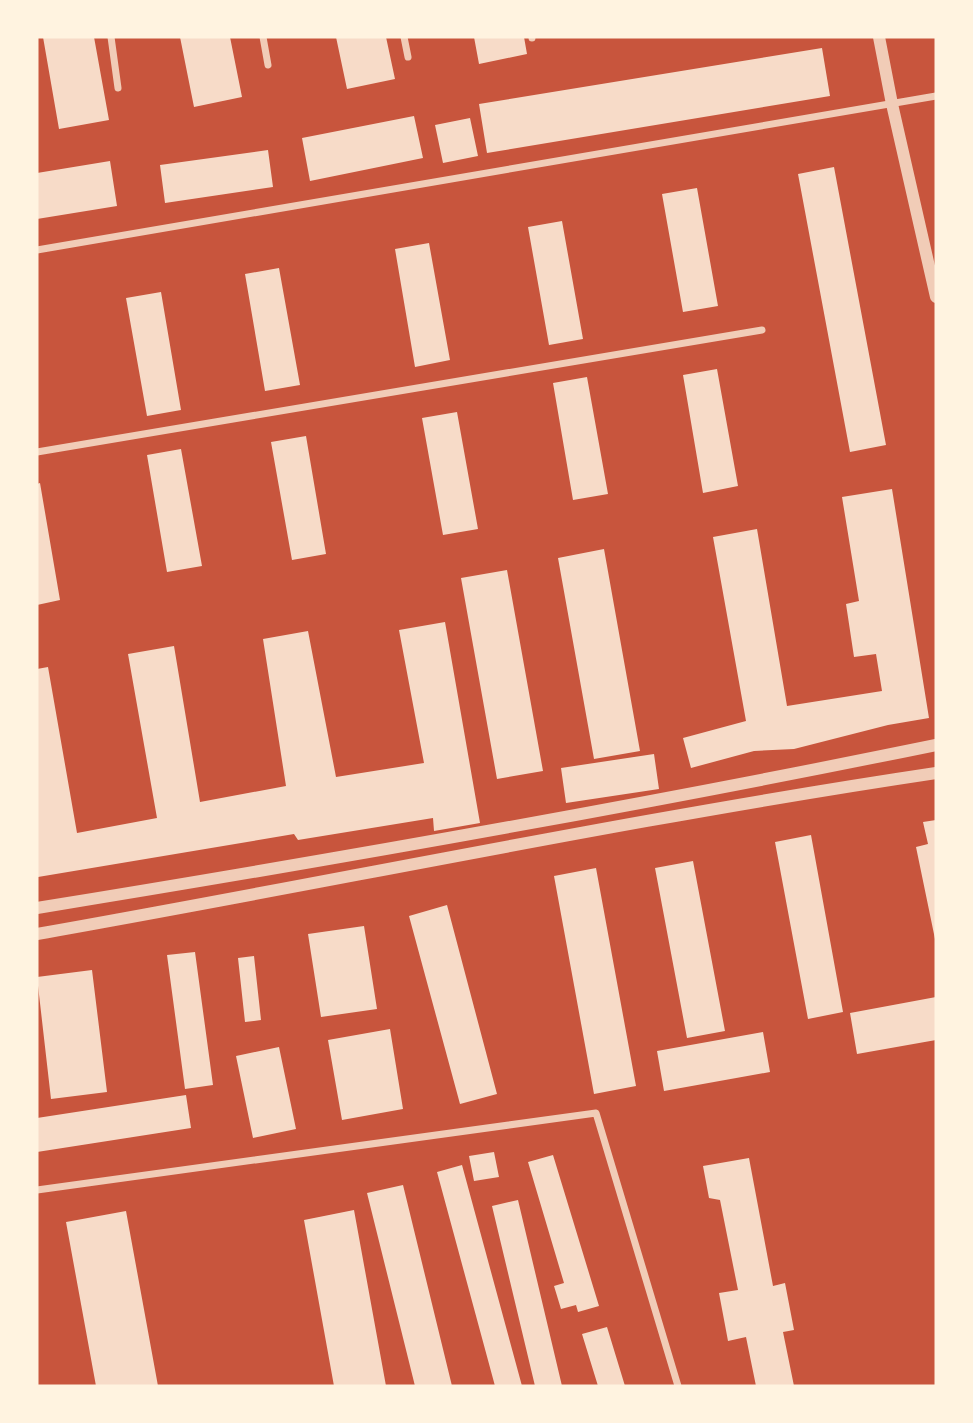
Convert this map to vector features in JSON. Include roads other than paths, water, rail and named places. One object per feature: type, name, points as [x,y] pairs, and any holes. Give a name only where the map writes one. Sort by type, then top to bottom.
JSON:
[{"type":"street","points":[[111,37],[118,88]]},
{"type":"street","points":[[263,37],[268,65]]},
{"type":"street","points":[[404,37],[408,57]]},
{"type":"street","points":[[879,37],[936,297]]},
{"type":"street","points":[[37,250],[936,96]]},
{"type":"street","points":[[37,452],[762,330]]},
{"type":"street","points":[[37,908],[309,864],[764,780],[936,745]]},
{"type":"street","points":[[37,934],[772,797],[936,773]]},
{"type":"street","points":[[37,1189],[596,1114],[678,1386]]}]
